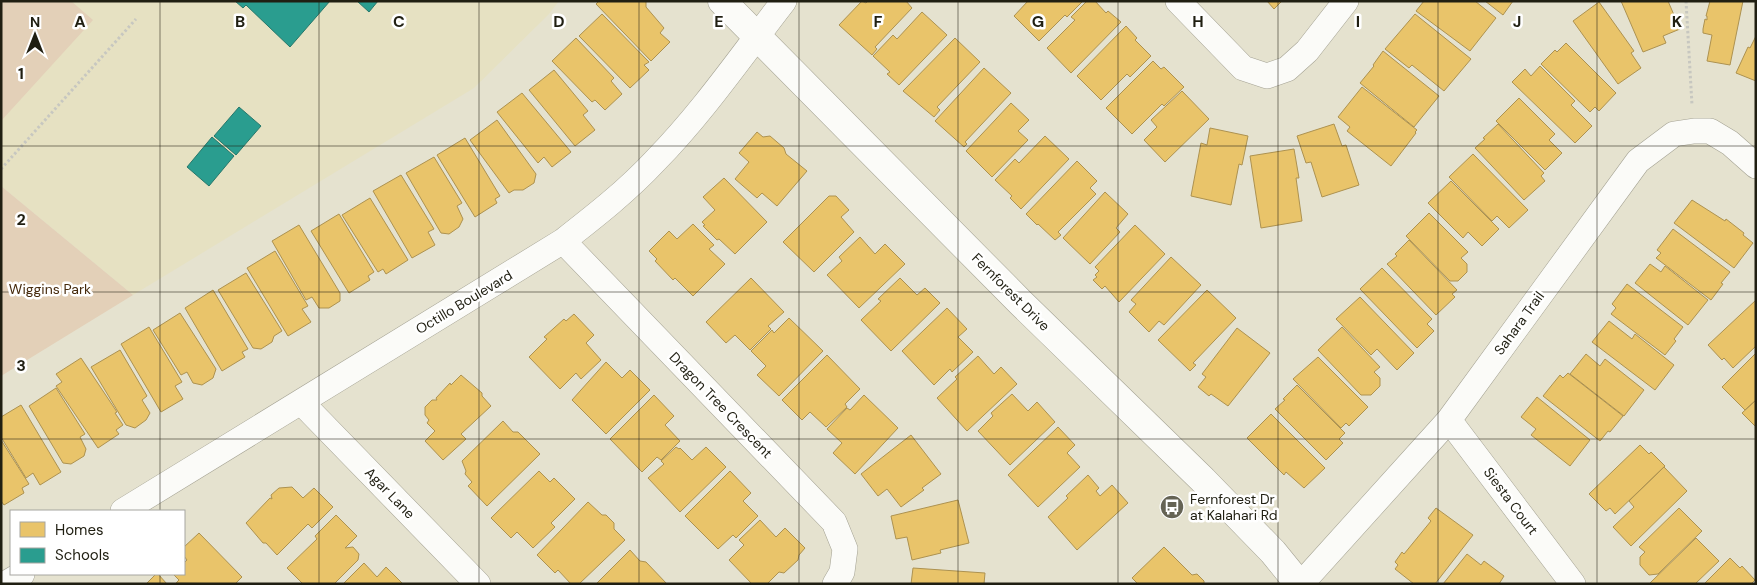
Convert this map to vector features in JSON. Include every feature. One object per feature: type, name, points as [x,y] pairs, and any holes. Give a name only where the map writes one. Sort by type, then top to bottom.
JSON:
[{"type":"street","name":"Fernforest Drive","points":[[722,1],[1021,303],[1203,480],[1273,552],[1300,584]]},
{"type":"street","name":"Octillo Boulevard","points":[[125,510],[563,241],[618,197],[656,161],[698,111],[784,1]]},
{"type":"street","points":[[1178,1],[1243,68],[1267,76],[1287,69],[1307,51],[1346,1]]},
{"type":"street","name":"Sahara Trail","points":[[1300,584],[1448,420],[1638,161],[1674,134],[1694,130],[1710,130],[1730,143],[1756,166]]},
{"type":"street","name":"Dragon Tree Crescent","points":[[563,241],[834,522],[845,549],[842,572],[835,584]]},
{"type":"street","name":"Agar Lane","points":[[302,402],[478,584]]},
{"type":"street","name":"Siesta Court","points":[[1448,420],[1573,584]]},
{"type":"path","points":[[1686,1],[1694,130]]},
{"type":"path","points":[[1,169],[136,19]]},
{"type":"shaded area","points":[[1,1],[559,1],[549,14],[474,88],[133,295],[1,186]]},
{"type":"green space","points":[[1,1],[71,1],[93,20],[1,121]]},
{"type":"green space","name":"Wiggins Park","points":[[1,186],[133,295],[1,376]]},
{"type":"building: Homes","points":[[599,1],[646,1],[646,7],[664,28],[660,33],[670,42],[651,61],[596,4]]},
{"type":"building: Homes","points":[[862,1],[866,3],[868,1],[906,1],[912,8],[875,47],[877,49],[872,55],[839,25]]},
{"type":"building: Homes","points":[[1028,1],[1083,1],[1067,17],[1065,15],[1039,41],[1014,16]]},
{"type":"building: Homes","points":[[1087,1],[1095,1],[1106,13],[1108,11],[1121,22],[1071,73],[1047,48],[1075,20],[1071,17]]},
{"type":"building: Homes","points":[[1267,1],[1282,1],[1274,9]]},
{"type":"building: Homes","points":[[1424,1],[1475,1],[1496,18],[1470,51],[1416,11]]},
{"type":"building: Homes","points":[[1485,1],[1513,1],[1503,15]]},
{"type":"building: Homes","points":[[1621,1],[1668,1],[1680,29],[1663,36],[1666,43],[1643,52]]},
{"type":"building: Homes","points":[[1710,1],[1743,1],[1730,65],[1707,61],[1712,35],[1703,33],[1703,29],[1705,19],[1707,20],[1706,16]]},
{"type":"building: Homes","points":[[1599,2],[1634,51],[1631,53],[1641,68],[1618,84],[1573,21]]},
{"type":"building: Homes","points":[[922,12],[947,35],[899,85],[887,74],[890,72],[873,56],[893,35],[897,39]]},
{"type":"building: Homes","points":[[602,14],[649,62],[644,65],[649,70],[630,88],[579,36]]},
{"type":"building: Homes","points":[[1415,14],[1471,59],[1444,91],[1412,65],[1409,68],[1385,49]]},
{"type":"building: Homes","points":[[1126,26],[1137,38],[1135,40],[1151,56],[1130,77],[1127,74],[1101,100],[1077,76]]},
{"type":"building: Homes","points":[[1756,36],[1756,81],[1736,73],[1748,47],[1750,48]]},
{"type":"building: Homes","points":[[576,38],[614,78],[611,81],[622,94],[605,110],[595,100],[592,102],[552,61]]},
{"type":"building: Homes","points":[[955,38],[980,62],[937,107],[940,110],[934,117],[903,91]]},
{"type":"building: Homes","points":[[1566,43],[1616,93],[1599,111],[1595,107],[1590,112],[1541,64],[1555,50],[1557,52]]},
{"type":"building: Homes","points":[[1383,51],[1439,96],[1414,127],[1360,83]]},
{"type":"building: Homes","points":[[1153,61],[1161,69],[1164,67],[1184,87],[1164,106],[1162,104],[1132,134],[1106,108]]},
{"type":"building: Homes","points":[[1540,66],[1575,101],[1571,105],[1592,126],[1575,143],[1512,82],[1525,69],[1531,76]]},
{"type":"building: Homes","points":[[984,68],[1011,93],[965,142],[967,144],[964,147],[935,121]]},
{"type":"building: Homes","points":[[554,70],[588,111],[583,115],[595,130],[575,146],[529,90]]},
{"type":"building: Homes","points":[[1362,87],[1417,130],[1391,166],[1347,131],[1350,127],[1338,117]]},
{"type":"building: Homes","points":[[1182,91],[1209,119],[1165,162],[1144,140],[1157,127],[1151,120]]},
{"type":"building: Homes","points":[[522,93],[571,152],[552,167],[544,157],[538,163],[497,112]]},
{"type":"building: Homes","points":[[1519,98],[1555,134],[1549,140],[1562,153],[1545,170],[1496,121]]},
{"type":"building: Homes","points":[[1011,103],[1029,120],[1018,131],[1028,140],[992,177],[966,151]]},
{"type":"building: Homes","points":[[497,120],[536,174],[534,183],[523,190],[514,190],[509,193],[470,140]]},
{"type":"building: Homes","points":[[1334,124],[1342,146],[1346,145],[1359,185],[1322,197],[1311,162],[1306,163],[1297,136]]},
{"type":"building: Homes","points":[[1498,124],[1544,173],[1541,176],[1545,181],[1524,200],[1475,148]]},
{"type":"building: Homes","points":[[1210,128],[1248,136],[1242,165],[1239,164],[1231,205],[1191,196],[1201,143],[1207,145]]},
{"type":"building: Homes","points":[[757,132],[763,137],[770,136],[784,148],[786,154],[807,171],[777,206],[762,193],[757,198],[735,179],[749,162],[739,153]]},
{"type":"building: Homes","points":[[1045,136],[1069,159],[1021,209],[1010,198],[1012,196],[995,180],[1015,159],[1019,163]]},
{"type":"building: Homes","points":[[465,138],[500,196],[495,199],[497,203],[475,217],[437,155]]},
{"type":"building: Homes","points":[[1294,149],[1299,178],[1296,178],[1302,221],[1261,228],[1250,156]]},
{"type":"building: Homes","points":[[1473,154],[1528,210],[1509,228],[1497,216],[1492,221],[1449,177]]},
{"type":"building: Homes","points":[[434,157],[462,203],[457,206],[463,219],[459,227],[449,234],[441,233],[406,173]]},
{"type":"building: Homes","points":[[1077,161],[1097,181],[1090,188],[1096,194],[1058,232],[1061,235],[1055,240],[1026,214]]},
{"type":"building: Homes","points":[[401,175],[434,229],[428,232],[435,245],[412,258],[373,191]]},
{"type":"building: Homes","points":[[724,178],[767,222],[735,254],[719,239],[717,240],[703,226],[705,225],[702,222],[715,210],[703,197]]},
{"type":"building: Homes","points":[[1451,181],[1499,229],[1482,246],[1468,232],[1463,238],[1428,203]]},
{"type":"building: Homes","points":[[1105,192],[1128,214],[1116,228],[1120,232],[1090,264],[1063,238]]},
{"type":"building: Homes","points":[[829,196],[836,196],[849,210],[841,217],[854,232],[814,272],[783,242]]},
{"type":"building: Homes","points":[[370,198],[408,260],[386,274],[383,269],[378,272],[342,215]]},
{"type":"building: Homes","points":[[1692,200],[1725,221],[1726,219],[1753,243],[1734,268],[1674,223]]},
{"type":"building: Homes","points":[[1429,213],[1468,252],[1461,258],[1467,264],[1467,272],[1458,281],[1450,281],[1406,236]]},
{"type":"building: Homes","points":[[339,214],[374,272],[368,276],[370,280],[349,293],[311,231]]},
{"type":"building: Homes","points":[[693,224],[714,245],[709,249],[725,264],[693,296],[675,278],[673,280],[655,261],[657,259],[649,251],[669,231],[677,239]]},
{"type":"building: Homes","points":[[299,225],[340,293],[340,301],[329,308],[319,308],[312,297],[306,300],[272,241]]},
{"type":"building: Homes","points":[[1135,225],[1165,254],[1119,302],[1105,286],[1102,289],[1093,280],[1097,277],[1095,275],[1099,271],[1095,267]]},
{"type":"building: Homes","points":[[1673,229],[1730,272],[1711,300],[1656,258],[1661,253],[1657,250]]},
{"type":"building: Homes","points":[[860,237],[875,254],[885,244],[905,264],[859,308],[827,275],[842,261],[839,257]]},
{"type":"building: Homes","points":[[1409,240],[1457,290],[1452,294],[1455,297],[1436,315],[1387,264],[1397,256],[1395,254]]},
{"type":"building: Homes","points":[[275,251],[308,306],[302,309],[311,322],[288,336],[247,268]]},
{"type":"building: Homes","points":[[1171,257],[1201,285],[1164,325],[1159,321],[1149,332],[1129,312],[1136,304],[1131,300]]},
{"type":"building: Homes","points":[[1650,264],[1661,272],[1665,266],[1708,300],[1688,325],[1635,283]]},
{"type":"building: Homes","points":[[1382,268],[1432,319],[1427,324],[1434,331],[1417,348],[1360,289]]},
{"type":"building: Homes","points":[[246,273],[282,331],[274,336],[272,342],[261,349],[253,348],[218,290]]},
{"type":"building: Homes","points":[[751,278],[784,312],[768,326],[771,329],[750,350],[735,335],[726,343],[706,322]]},
{"type":"building: Homes","points":[[900,278],[917,295],[925,288],[940,303],[891,351],[861,320],[881,301],[878,299]]},
{"type":"building: Homes","points":[[1627,284],[1683,327],[1674,339],[1676,341],[1665,355],[1611,314],[1616,308],[1612,304]]},
{"type":"building: Homes","points":[[213,290],[248,349],[242,352],[245,357],[222,371],[185,308]]},
{"type":"building: Homes","points":[[1207,290],[1236,318],[1193,363],[1196,365],[1190,371],[1158,340]]},
{"type":"building: Homes","points":[[1360,297],[1414,353],[1397,370],[1377,349],[1371,355],[1336,319]]},
{"type":"building: Homes","points":[[1756,300],[1756,346],[1733,368],[1724,358],[1722,360],[1708,345]]},
{"type":"building: Homes","points":[[947,308],[967,329],[958,337],[973,352],[952,372],[950,369],[934,385],[902,351]]},
{"type":"building: Homes","points":[[180,313],[216,369],[213,378],[202,385],[193,383],[187,372],[181,375],[153,330]]},
{"type":"building: Homes","points":[[574,314],[594,335],[586,343],[601,360],[581,379],[576,373],[560,389],[529,357],[547,339],[544,337],[564,319],[566,321]]},
{"type":"building: Homes","points":[[789,318],[823,351],[779,396],[757,375],[766,366],[751,351],[772,330],[774,333]]},
{"type":"building: Homes","points":[[1609,321],[1632,339],[1635,334],[1674,365],[1655,390],[1592,342]]},
{"type":"building: Homes","points":[[149,327],[182,382],[175,386],[183,399],[161,412],[121,344]]},
{"type":"building: Homes","points":[[1342,327],[1380,367],[1374,372],[1380,378],[1380,386],[1371,395],[1361,395],[1318,350]]},
{"type":"building: Homes","points":[[1237,328],[1270,353],[1228,406],[1211,394],[1209,396],[1198,387],[1206,377],[1202,374]]},
{"type":"building: Homes","points":[[120,350],[147,396],[142,400],[150,413],[146,420],[135,428],[126,425],[91,367]]},
{"type":"building: Homes","points":[[1756,353],[1756,400],[1745,410],[1722,387]]},
{"type":"building: Homes","points":[[1586,354],[1600,366],[1605,359],[1644,390],[1624,416],[1570,374]]},
{"type":"building: Homes","points":[[827,355],[860,389],[845,404],[847,407],[826,427],[810,412],[802,420],[782,400]]},
{"type":"building: Homes","points":[[978,356],[994,374],[1001,367],[1017,384],[967,431],[937,398],[957,379],[955,377]]},
{"type":"building: Homes","points":[[1318,357],[1368,407],[1349,426],[1346,423],[1341,428],[1293,379]]},
{"type":"building: Homes","points":[[81,358],[117,412],[115,413],[123,425],[116,430],[119,434],[98,448],[56,386],[62,382],[56,374]]},
{"type":"building: Homes","points":[[606,362],[622,378],[630,370],[650,390],[606,434],[572,400]]},
{"type":"building: Homes","points":[[1568,373],[1623,416],[1600,441],[1543,396],[1560,375],[1563,378]]},
{"type":"building: Homes","points":[[461,375],[482,393],[482,396],[491,406],[461,434],[466,439],[443,460],[425,441],[435,431],[427,423],[429,420],[425,415],[425,407],[432,400],[437,400],[436,398],[450,383],[451,385]]},
{"type":"building: Homes","points":[[1297,385],[1345,433],[1339,439],[1343,443],[1326,460],[1275,409]]},
{"type":"building: Homes","points":[[56,388],[85,434],[80,437],[86,449],[84,456],[71,464],[63,463],[29,406]]},
{"type":"building: Homes","points":[[1012,394],[1028,411],[1037,402],[1055,422],[1010,465],[978,431],[993,416],[991,413]]},
{"type":"building: Homes","points":[[654,395],[674,416],[665,425],[680,441],[661,460],[657,457],[642,472],[610,439]]},
{"type":"building: Homes","points":[[864,395],[898,428],[855,474],[833,453],[842,443],[827,429],[847,408],[850,410]]},
{"type":"building: Homes","points":[[1537,397],[1590,440],[1570,466],[1531,435],[1536,429],[1521,417]]},
{"type":"building: Homes","points":[[1756,400],[1756,427],[1742,413]]},
{"type":"building: Homes","points":[[21,405],[61,472],[40,485],[33,473],[26,478],[1,437],[1,417]]},
{"type":"building: Homes","points":[[1271,414],[1325,468],[1304,488],[1286,472],[1284,475],[1247,438]]},
{"type":"building: Homes","points":[[503,421],[513,432],[518,432],[540,454],[487,506],[468,486],[472,482],[465,474],[466,471],[462,461]]},
{"type":"building: Homes","points":[[1058,427],[1075,445],[1067,453],[1080,467],[1038,507],[1008,475]]},
{"type":"building: Homes","points":[[911,435],[941,474],[922,488],[924,490],[901,507],[887,489],[878,496],[861,474]]},
{"type":"building: Homes","points":[[1,440],[29,484],[22,488],[24,493],[4,505],[1,501]]},
{"type":"building: Homes","points":[[1640,445],[1649,454],[1651,452],[1665,466],[1615,514],[1610,508],[1606,511],[1589,494]]},
{"type":"building: Homes","points":[[676,447],[680,448],[692,460],[706,447],[726,467],[680,512],[648,478],[664,464],[661,461]]},
{"type":"building: Homes","points":[[1664,467],[1687,491],[1631,546],[1613,527],[1634,507],[1629,501]]},
{"type":"building: Homes","points":[[539,471],[550,482],[554,478],[575,499],[551,523],[555,527],[533,548],[517,532],[511,538],[491,518]]},
{"type":"building: Homes","points":[[730,471],[751,493],[743,501],[758,516],[736,538],[733,535],[718,549],[685,516]]},
{"type":"building: Homes","points":[[1088,475],[1099,488],[1096,491],[1100,496],[1112,485],[1128,503],[1077,550],[1048,517]]},
{"type":"building: Homes","points":[[292,487],[303,498],[314,488],[333,507],[312,528],[308,524],[277,555],[266,543],[263,543],[246,523],[270,498],[272,499],[271,495],[279,488]]},
{"type":"building: Homes","points":[[958,500],[969,543],[940,550],[941,553],[912,560],[907,537],[896,539],[891,516]]},
{"type":"building: Homes","points":[[588,502],[614,523],[614,529],[625,540],[579,584],[571,584],[558,570],[555,573],[537,555]]},
{"type":"building: Homes","points":[[1436,508],[1473,535],[1435,584],[1414,584],[1395,569],[1398,565],[1395,562],[1431,521],[1428,518]]},
{"type":"building: Homes","points":[[1679,508],[1702,531],[1658,574],[1649,575],[1640,565],[1640,557],[1645,552],[1639,547]]},
{"type":"building: Homes","points":[[336,515],[357,536],[345,548],[353,547],[359,554],[358,560],[334,584],[303,584],[287,568],[317,539],[315,536]]},
{"type":"building: Homes","points":[[760,520],[776,537],[785,528],[805,548],[799,555],[798,560],[784,573],[779,572],[767,584],[752,584],[729,560],[744,545],[739,540]]},
{"type":"building: Homes","points":[[199,533],[242,577],[235,584],[176,583],[179,580],[174,575],[185,575],[185,562],[187,560],[185,557],[185,546]]},
{"type":"building: Homes","points":[[1696,538],[1719,561],[1695,584],[1649,584]]},
{"type":"building: Homes","points":[[1164,547],[1192,575],[1197,574],[1204,581],[1204,584],[1138,584],[1132,578]]},
{"type":"building: Homes","points":[[630,550],[640,561],[646,562],[667,584],[596,584]]},
{"type":"building: Homes","points":[[1467,554],[1481,565],[1484,561],[1504,576],[1499,584],[1443,584]]},
{"type":"building: Homes","points":[[1730,558],[1740,568],[1742,566],[1755,580],[1751,584],[1704,584]]},
{"type":"building: Homes","points":[[364,563],[377,577],[386,567],[403,584],[343,584]]},
{"type":"building: Homes","points":[[913,568],[985,573],[984,584],[911,584]]},
{"type":"building: Homes","points":[[155,575],[159,575],[167,584],[146,584]]},
{"type":"building: Schools","points":[[235,1],[330,1],[290,47],[246,5],[243,8]]},
{"type":"building: Schools","points":[[357,1],[378,1],[369,12]]},
{"type":"building: Schools","points":[[239,107],[261,126],[236,155],[214,136]]},
{"type":"building: Schools","points":[[212,137],[234,156],[209,186],[187,167]]},
{"type":"place","name":"Fernforest Dr at Kalahari Rd","points":[[1172,507]]}]
